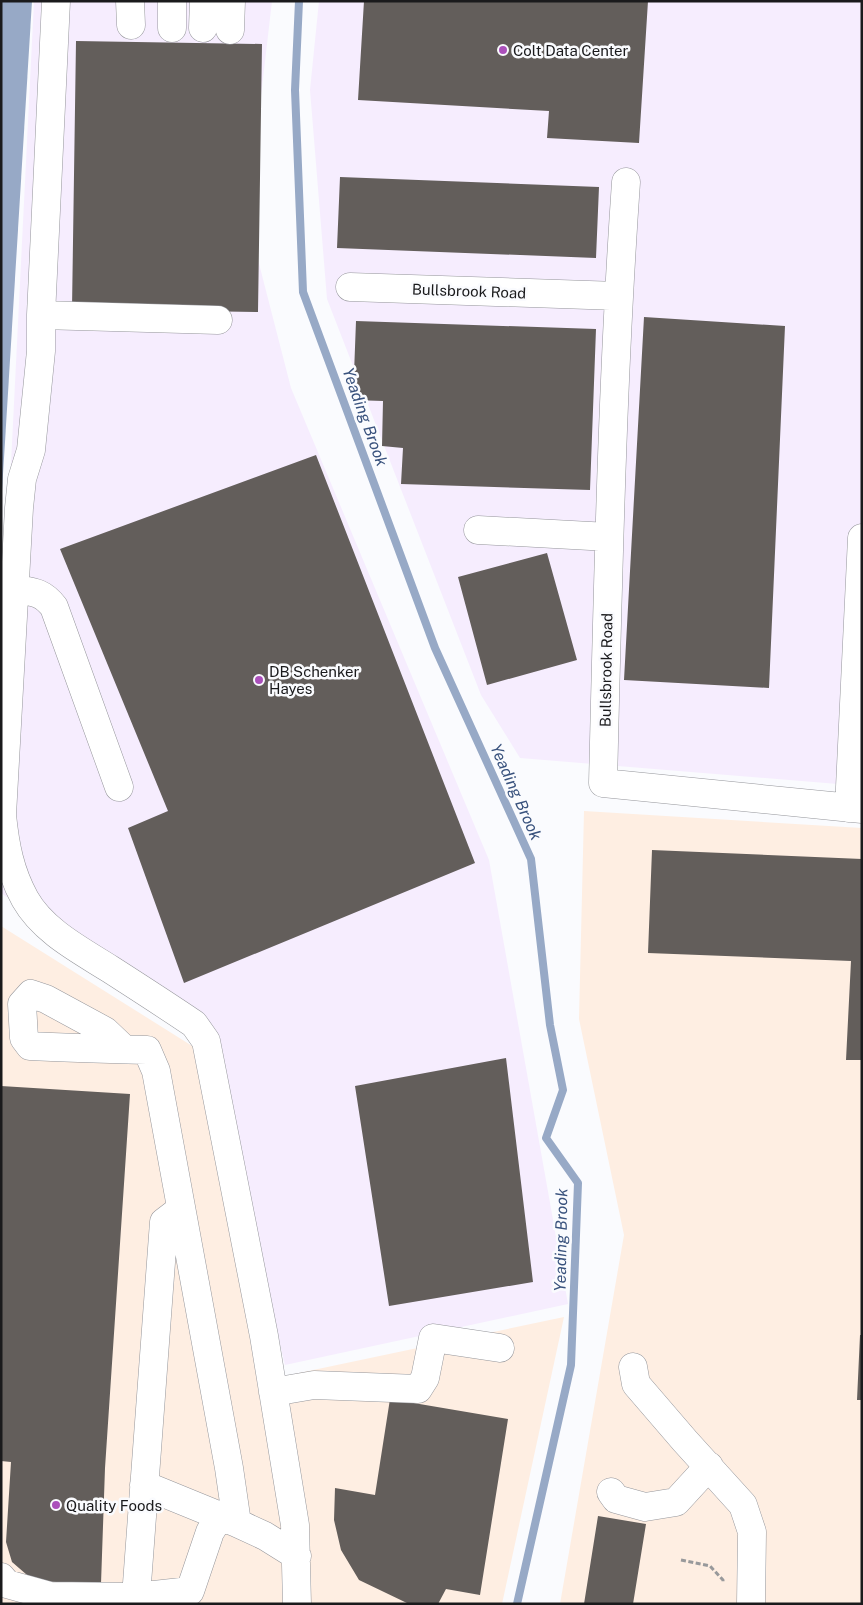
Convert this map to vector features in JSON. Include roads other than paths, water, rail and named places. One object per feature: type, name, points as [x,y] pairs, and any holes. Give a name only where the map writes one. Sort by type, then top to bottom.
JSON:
[{"type":"street","points":[[56,1],[41,351],[30,450],[22,479],[19,508],[2,815],[4,844],[11,870],[26,900],[42,921],[66,941],[194,1024],[206,1041],[262,1326],[295,1525],[297,1604]]},
{"type":"street","points":[[230,30],[231,1]]},
{"type":"street","name":"Bullsbrook Road","points":[[626,182],[618,296],[608,537],[603,783],[855,808]]},
{"type":"street","name":"Bullsbrook Road","points":[[350,287],[618,296]]},
{"type":"street","points":[[42,315],[218,320]]},
{"type":"street","points":[[478,530],[608,537]]},
{"type":"street","points":[[855,808],[862,538]]},
{"type":"street","points":[[14,589],[37,592],[47,598],[54,607],[119,787]]},
{"type":"street","points":[[124,1050],[147,1050],[156,1071],[229,1468],[228,1520]]},
{"type":"street","points":[[136,1597],[164,1222],[181,1209]]},
{"type":"street","points":[[160,1290],[194,1284]]},
{"type":"street","points":[[273,1392],[314,1385],[418,1388],[425,1378],[433,1338],[500,1348]]},
{"type":"street","points":[[633,1367],[636,1384],[743,1505],[752,1532],[750,1603]]},
{"type":"street","points":[[611,1492],[616,1499],[645,1506],[676,1502],[709,1466]]},
{"type":"street","points":[[144,1485],[265,1536],[297,1556]]},
{"type":"street","points":[[1,1577],[7,1584],[50,1596],[136,1597],[190,1591],[210,1532],[228,1520]]},
{"type":"water","points":[[1,1],[32,1],[1,507]]},
{"type":"waterway","name":"Yeading Brook","points":[[299,1],[295,90],[303,292],[435,648],[531,859],[550,1025],[563,1090],[546,1138],[578,1183],[571,1365],[517,1604]]},
{"type":"place","name":"Colt Data Center","points":[[503,50]]},
{"type":"place","name":"DB Schenker Hayes","points":[[259,680]]},
{"type":"place","name":"Quality Foods","points":[[56,1505]]}]
